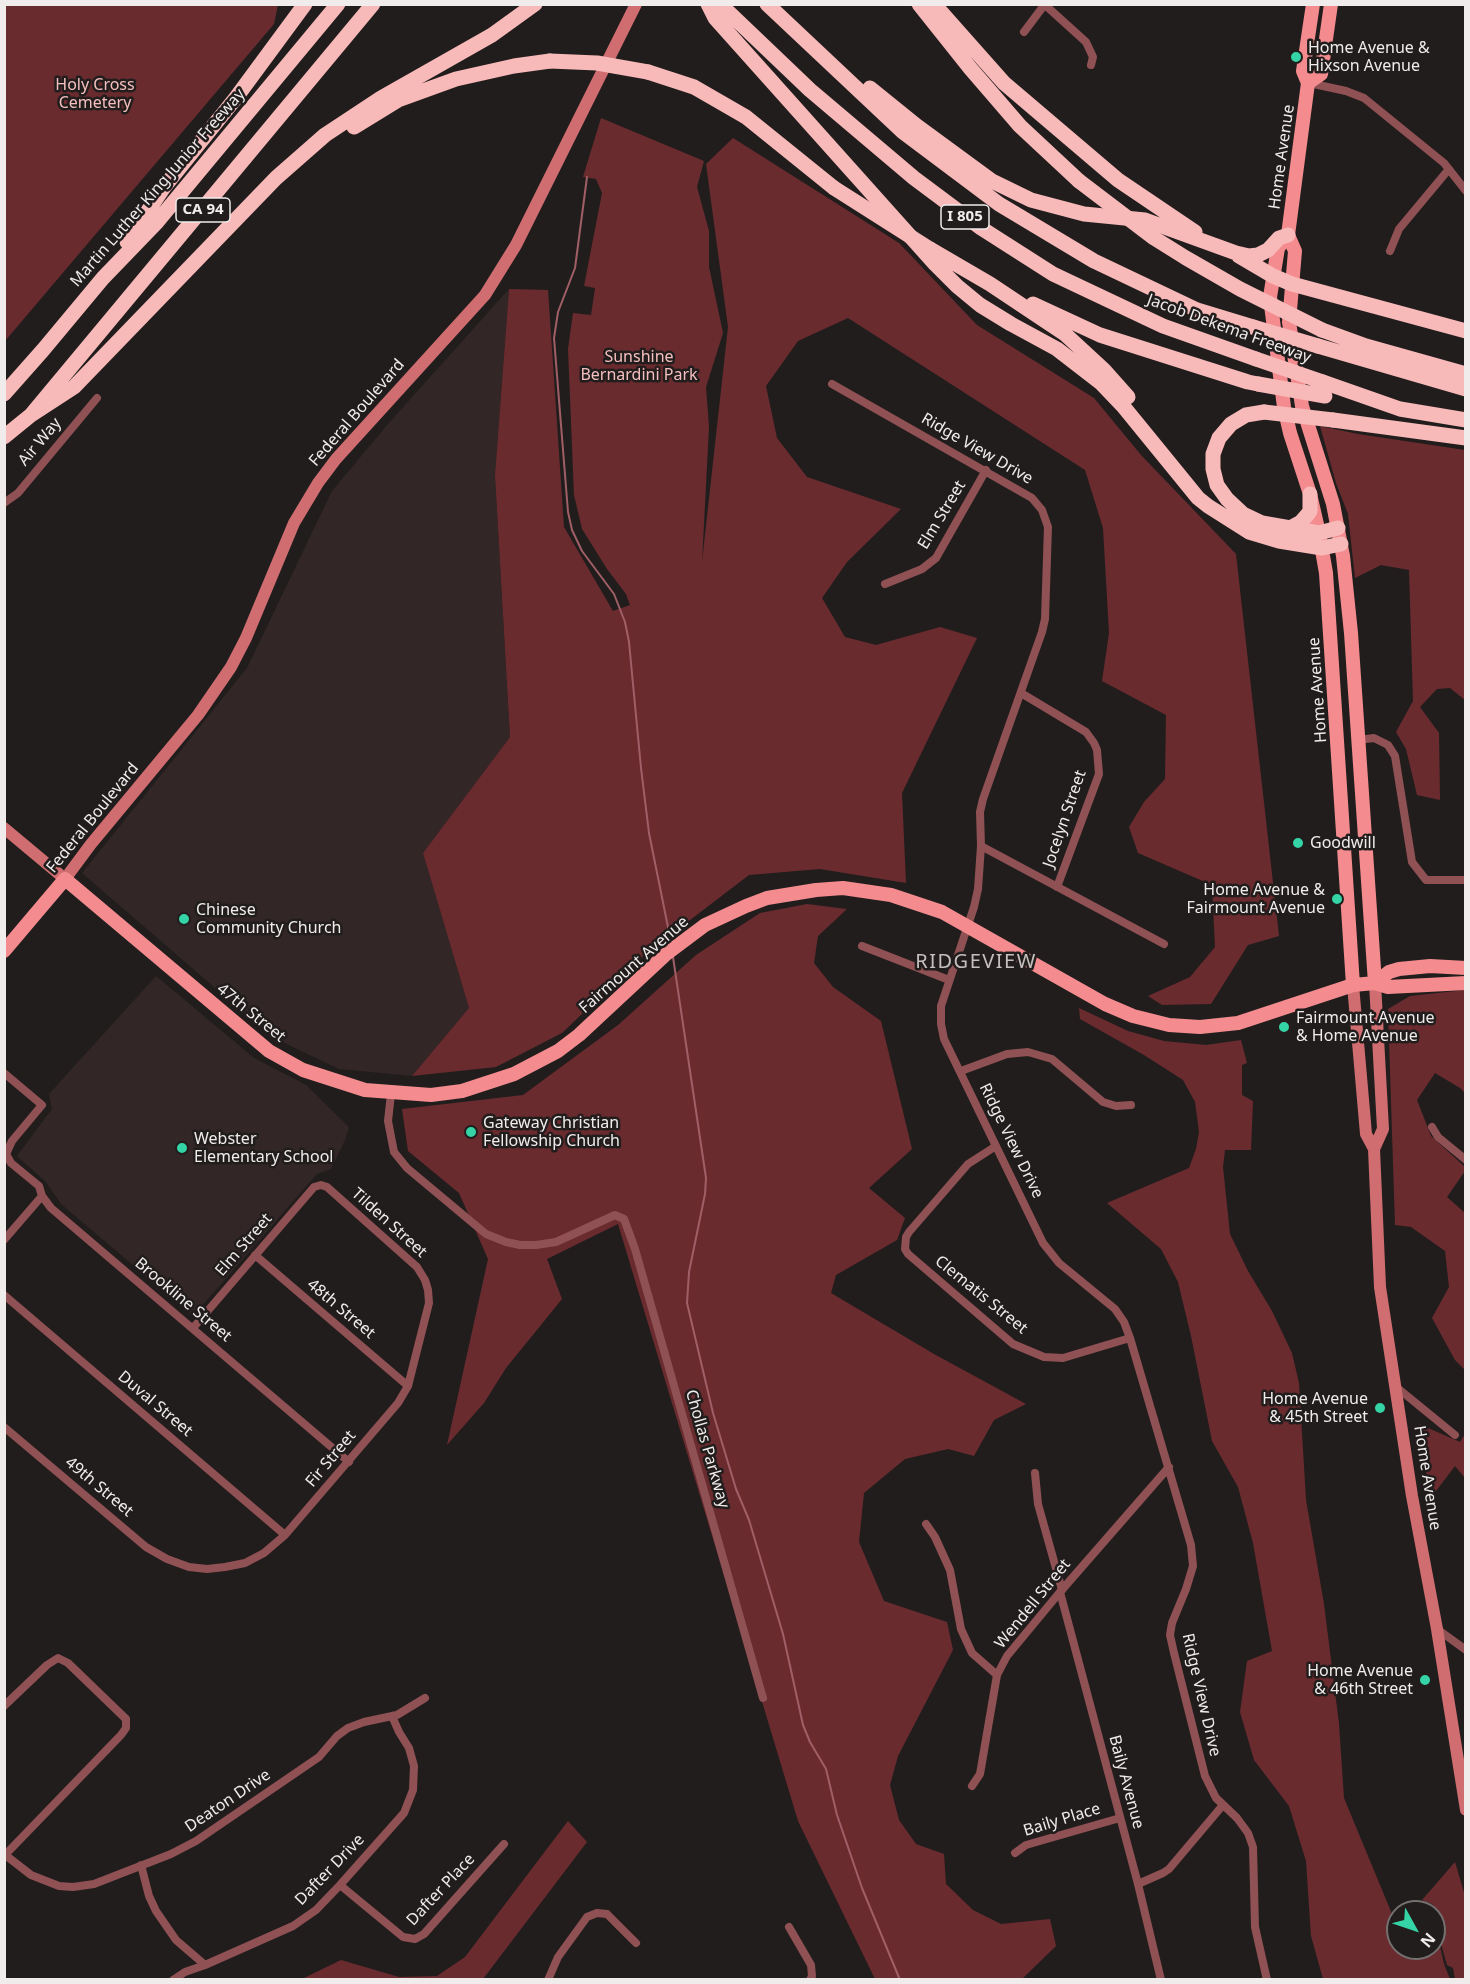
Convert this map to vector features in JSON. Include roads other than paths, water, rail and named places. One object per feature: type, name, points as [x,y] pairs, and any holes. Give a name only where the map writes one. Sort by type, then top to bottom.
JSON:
[{"type":"highway","points":[[254,73],[297,4]]},
{"type":"highway","points":[[103,278],[164,187],[305,4]]},
{"type":"highway","name":"Martin Luther King Junior Freeway","points":[[4,394],[44,351],[103,278],[157,222],[338,4]]},
{"type":"highway","name":"CA 94","points":[[4,437],[31,415],[373,4]]},
{"type":"highway","points":[[31,415],[74,387],[276,178],[313,146],[341,124],[381,98],[492,35],[535,4]]},
{"type":"highway","points":[[708,4],[722,27],[942,272],[980,304],[1057,349],[1101,383],[1208,507],[1249,532],[1279,541],[1321,541],[1341,544]]},
{"type":"highway","name":"Jacob Dekema Freeway","points":[[720,4],[810,90],[914,178],[981,228],[1053,274],[1163,327],[1256,359],[1324,389]]},
{"type":"highway","name":"Jacob Dekema Freeway","points":[[767,4],[903,132],[999,204],[1105,266],[1197,310],[1466,388]]},
{"type":"highway","points":[[919,4],[970,69],[1020,126],[1079,181],[1154,238],[1240,289],[1322,330],[1366,346],[1466,374]]},
{"type":"highway","points":[[934,4],[1004,83],[1118,180],[1214,246]]},
{"type":"highway","points":[[785,21],[917,126],[992,181],[1031,200],[1084,214],[1145,220],[1236,254],[1273,276],[1292,284],[1466,331]]},
{"type":"highway","points":[[276,178],[398,100],[456,79],[514,66],[550,61],[597,63],[648,72],[694,87],[746,117],[834,188],[990,284],[1065,334],[1104,370],[1127,396],[1185,481]]},
{"type":"highway","points":[[1236,254],[1258,255],[1268,250],[1279,238],[1288,235]]},
{"type":"highway","points":[[990,284],[1100,335],[1258,384],[1324,389],[1400,409],[1466,420]]},
{"type":"highway","points":[[1321,541],[1263,523],[1243,513],[1227,499],[1217,485],[1213,469],[1213,454],[1218,438],[1231,424],[1246,415],[1264,412],[1466,438]]},
{"type":"highway","points":[[1288,529],[1301,522],[1310,511],[1310,494]]},
{"type":"highway","points":[[1321,541],[1338,528]]},
{"type":"main road","name":"Federal Boulevard","points":[[4,951],[198,715],[230,668],[246,638],[294,524],[318,483],[332,464],[485,295],[516,245],[636,4]]},
{"type":"main road","name":"Home Avenue","points":[[1313,4],[1304,71],[1308,83],[1288,235],[1278,248],[1270,297],[1284,407],[1310,494],[1326,573],[1353,985],[1366,1134],[1374,1149],[1380,1287],[1412,1496],[1437,1629],[1466,1810]]},
{"type":"main road","name":"Home Avenue","points":[[1308,83],[1321,74],[1331,4]]},
{"type":"main road","name":"Home Avenue","points":[[1288,235],[1295,251],[1289,322],[1302,406],[1333,504],[1341,544],[1351,633],[1383,1129],[1374,1149]]},
{"type":"main road","name":"47th Street","points":[[4,828],[268,1051],[303,1070],[330,1080],[365,1090],[391,1094]]},
{"type":"main road","name":"Fairmount Avenue","points":[[391,1094],[431,1095],[462,1091],[514,1074],[558,1051],[684,940],[705,925],[746,906],[777,897],[816,890],[843,888],[891,895],[942,912],[1105,1004],[1132,1016],[1169,1025],[1200,1027],[1238,1023],[1353,985],[1375,983],[1388,987],[1466,983]]},
{"type":"main road","name":"Fairmount Avenue","points":[[1375,983],[1386,973],[1399,969],[1430,966],[1466,968]]},
{"type":"street","points":[[1023,32],[1044,5],[1086,42],[1093,57],[1091,65]]},
{"type":"street","points":[[1308,83],[1346,91],[1364,98],[1444,163],[1466,192]]},
{"type":"street","points":[[1390,252],[1399,229],[1449,169]]},
{"type":"street","name":"Ridge View Drive","points":[[832,384],[1032,498],[1042,510],[1048,527],[1042,632],[983,799],[980,813],[981,846],[978,889],[941,1006],[941,1024],[945,1039],[1043,1243],[1059,1263],[1115,1309],[1124,1322],[1130,1338],[1191,1545],[1192,1566],[1170,1635],[1205,1776],[1216,1798],[1237,1818],[1248,1833],[1253,1847],[1255,1927],[1267,1980]]},
{"type":"street","name":"Air Way","points":[[4,503],[18,493],[97,398]]},
{"type":"street","name":"Elm Street","points":[[885,584],[922,569],[936,558],[986,470]]},
{"type":"street","name":"Jocelyn Street","points":[[1021,693],[1086,732],[1097,750],[1099,774],[1058,887]]},
{"type":"street","points":[[1358,740],[1374,738],[1388,745],[1395,756],[1412,862],[1426,880],[1466,880]]},
{"type":"street","points":[[981,846],[1164,944]]},
{"type":"street","points":[[862,946],[949,980]]},
{"type":"street","points":[[961,1071],[1007,1054],[1028,1053],[1052,1059],[1103,1102],[1116,1106],[1131,1105]]},
{"type":"street","name":"Brookline Street","points":[[4,1072],[42,1105],[12,1141],[6,1154],[11,1163],[39,1186],[42,1196],[51,1208],[349,1462]]},
{"type":"street","name":"Chollas Parkway","points":[[391,1094],[388,1121],[394,1152],[407,1168],[486,1234],[506,1242],[536,1245],[556,1242],[615,1215],[624,1219],[763,1698]]},
{"type":"street","points":[[1432,1127],[1438,1137],[1466,1160]]},
{"type":"street","name":"Clematis Street","points":[[996,1146],[968,1164],[909,1232],[905,1249],[908,1254],[1013,1344],[1044,1357],[1063,1358],[1130,1338]]},
{"type":"street","name":"Elm Street","points":[[193,1328],[314,1187],[321,1185]]},
{"type":"street","name":"Tilden Street","points":[[321,1185],[327,1187],[417,1267],[428,1290]]},
{"type":"street","points":[[4,1240],[42,1196]]},
{"type":"street","name":"48th Street","points":[[255,1256],[408,1386]]},
{"type":"street","name":"Fir Street","points":[[178,1564],[207,1569],[234,1566],[264,1553],[285,1535],[398,1403],[408,1386],[429,1303],[428,1290]]},
{"type":"street","name":"Duval Street","points":[[4,1295],[285,1535]]},
{"type":"street","points":[[1395,1386],[1455,1435]]},
{"type":"street","name":"49th Street","points":[[4,1427],[146,1547],[178,1564]]},
{"type":"street","name":"Wendell Street","points":[[972,1786],[980,1774],[997,1675],[1008,1656],[1168,1467]]},
{"type":"street","name":"Baily Avenue","points":[[1035,1473],[1038,1504],[1161,1980]]},
{"type":"street","points":[[926,1524],[935,1537],[950,1570],[961,1629],[972,1653],[997,1675]]},
{"type":"street","points":[[1437,1629],[1466,1650]]},
{"type":"street","points":[[4,1706],[47,1665],[58,1658],[68,1663],[126,1719],[126,1728],[5,1855]]},
{"type":"street","name":"Deaton Drive","points":[[5,1855],[31,1875],[58,1886],[73,1887],[94,1884],[171,1854],[196,1841],[319,1757],[337,1736],[348,1728],[398,1715],[425,1698]]},
{"type":"street","name":"Dafter Drive","points":[[173,1980],[185,1972],[293,1926],[316,1910],[404,1813],[414,1790],[415,1774],[412,1756],[392,1716]]},
{"type":"street","points":[[1138,1884],[1169,1869],[1223,1806]]},
{"type":"street","name":"Baily Place","points":[[1015,1853],[1026,1845],[1120,1818]]},
{"type":"street","name":"Dafter Place","points":[[340,1885],[403,1936],[415,1939],[424,1934],[504,1844]]},
{"type":"street","points":[[141,1865],[149,1896],[156,1911],[176,1940],[205,1965]]},
{"type":"street","points":[[548,1980],[558,1957],[587,1917],[597,1913],[607,1914],[636,1943]]},
{"type":"street","points":[[789,1927],[811,1965],[810,1980]]},
{"type":"waterway","points":[[587,177],[575,268],[558,312],[554,338],[568,512],[572,530],[582,551],[614,594],[625,622],[649,833],[671,942]]},
{"type":"waterway","points":[[673,957],[706,1178],[705,1194],[689,1272],[687,1303],[713,1413],[736,1489],[749,1520],[783,1634],[803,1725],[826,1769],[837,1815],[862,1888],[900,1980]]},
{"type":"place","name":"Home Avenue & Hixson Avenue","points":[[1296,57]]},
{"type":"place","name":"Goodwill","points":[[1298,843]]},
{"type":"place","name":"Home Avenue & Fairmount Avenue","points":[[1337,899]]},
{"type":"place","name":"Chinese Community Church","points":[[184,919]]},
{"type":"place","name":"Fairmount Avenue & Home Avenue","points":[[1284,1027]]},
{"type":"place","name":"Gateway Christian Fellowship Church","points":[[471,1132]]},
{"type":"place","name":"Webster Elementary School","points":[[182,1148]]},
{"type":"place","name":"Home Avenue & 45th Street","points":[[1380,1408]]},
{"type":"place","name":"Home Avenue & 46th Street","points":[[1425,1680]]},
{"type":"district","name":"RIDGEVIEW","points":[[976,962]]},
{"type":"park label","name":"Holy Cross Cemetery","points":[[95,94]]},
{"type":"park label","name":"Sunshine Bernardini Park","points":[[639,366]]}]
